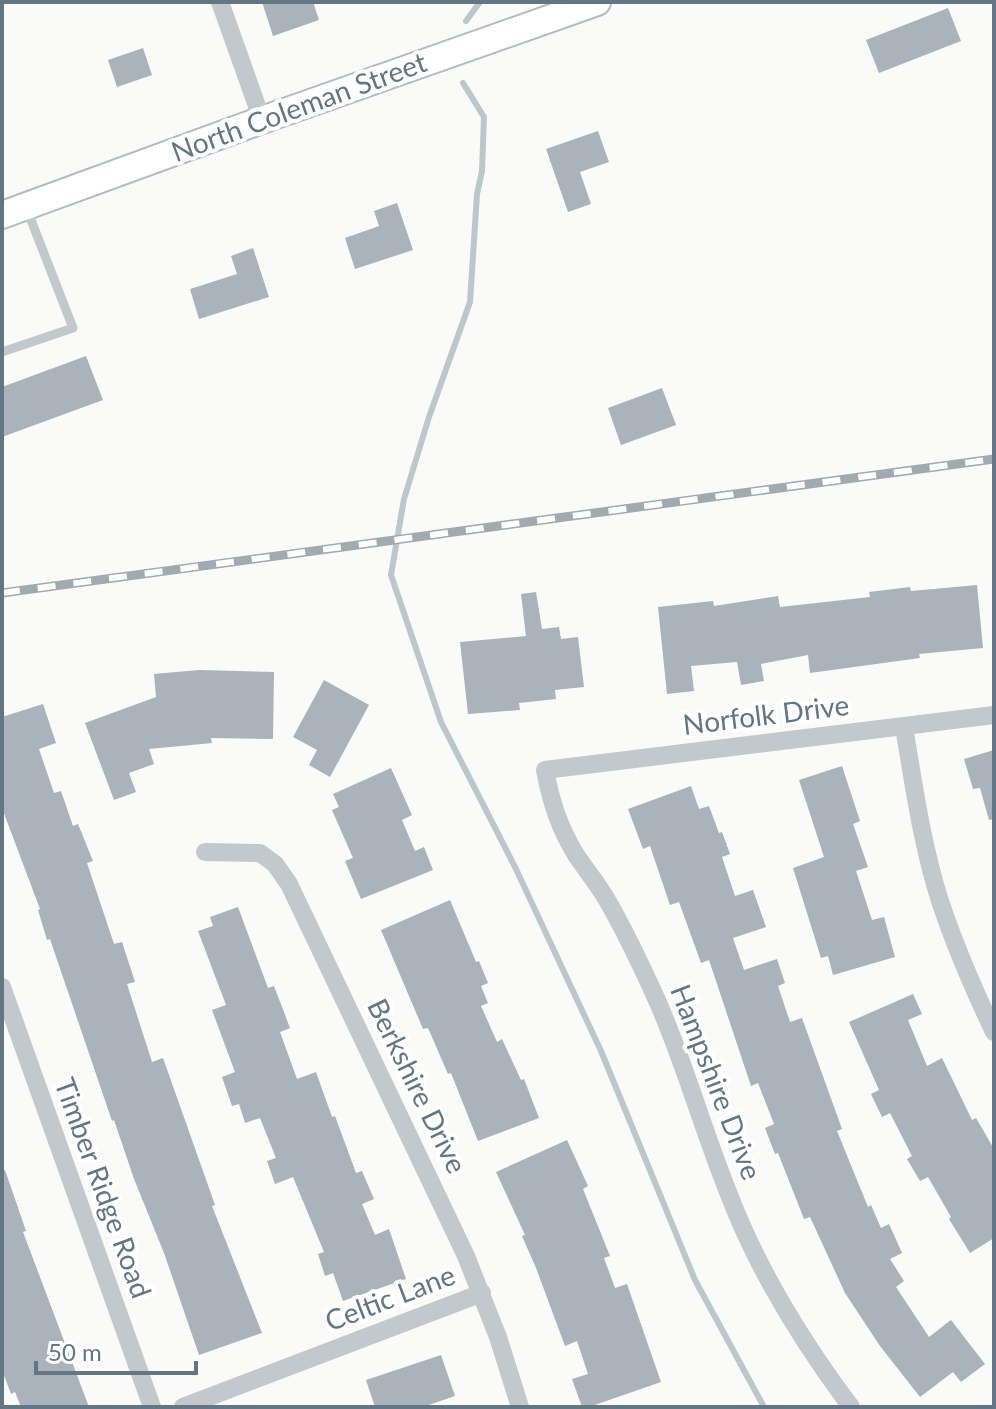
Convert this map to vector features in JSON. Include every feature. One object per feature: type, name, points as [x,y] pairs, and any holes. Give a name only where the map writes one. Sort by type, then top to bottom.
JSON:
[{"type":"street","points":[[220,2],[262,120]]},
{"type":"street","name":"North Coleman Street","points":[[14,211],[597,2]]},
{"type":"street","name":"Norfolk Drive","points":[[545,770],[994,715]]},
{"type":"street","points":[[904,727],[919,816],[940,901],[994,1032]]},
{"type":"street","name":"Hampshire Drive","points":[[545,770],[561,828],[606,898],[656,997],[730,1199],[753,1249],[806,1343],[851,1407]]},
{"type":"street","name":"Berkshire Drive","points":[[205,852],[260,853],[275,864],[289,884],[449,1218],[482,1293],[520,1407]]},
{"type":"street","name":"Timber Ridge Road","points":[[2,987],[152,1407]]},
{"type":"street","name":"Celtic Lane","points":[[183,1407],[482,1293]]},
{"type":"lane","points":[[2,352],[73,328],[14,211]]},
{"type":"building","points":[[262,2],[313,2],[319,20],[273,36]]},
{"type":"building","points":[[948,8],[961,41],[879,73],[866,40]]},
{"type":"building","points":[[143,48],[152,75],[117,87],[108,60]]},
{"type":"building","points":[[598,131],[609,162],[580,172],[591,204],[568,212],[546,149]]},
{"type":"building","points":[[397,203],[413,250],[355,269],[345,238],[379,226],[374,211]]},
{"type":"building","points":[[253,248],[269,297],[199,319],[190,289],[237,274],[231,256]]},
{"type":"building","points":[[86,356],[103,400],[2,437],[2,387]]},
{"type":"building","points":[[662,388],[676,425],[621,445],[608,408]]},
{"type":"building","points":[[977,585],[983,648],[919,654],[920,658],[810,673],[808,655],[761,664],[764,681],[741,685],[737,662],[691,666],[694,691],[667,694],[658,607],[713,601],[714,606],[778,596],[780,607],[870,597],[869,592],[910,587],[911,591]]},
{"type":"building","points":[[536,592],[542,629],[559,627],[561,639],[578,637],[584,687],[555,690],[556,699],[519,703],[520,710],[468,714],[460,642],[526,636],[521,594]]},
{"type":"building","points":[[199,670],[274,672],[273,739],[211,738],[212,743],[149,749],[154,764],[129,773],[136,792],[114,800],[85,723],[156,697],[154,674]]},
{"type":"building","points":[[324,680],[369,705],[330,777],[309,765],[317,750],[293,737]]},
{"type":"building","points":[[43,704],[56,743],[39,749],[54,793],[61,791],[73,826],[78,824],[93,861],[87,863],[114,944],[122,942],[135,982],[127,984],[152,1062],[163,1058],[215,1205],[212,1206],[262,1333],[199,1355],[164,1253],[112,1121],[2,808],[2,717]]},
{"type":"building","points":[[994,750],[994,819],[989,820],[980,788],[973,789],[964,759]]},
{"type":"building","points":[[842,766],[860,821],[853,824],[868,867],[856,871],[872,920],[884,917],[895,957],[833,975],[828,956],[821,958],[793,868],[824,857],[799,780]]},
{"type":"building","points":[[391,768],[412,815],[402,820],[415,851],[424,847],[433,870],[361,899],[345,861],[353,858],[332,810],[339,807],[333,794]]},
{"type":"building","points":[[691,786],[699,809],[709,806],[719,833],[722,832],[730,854],[722,857],[735,896],[753,890],[766,927],[733,938],[744,970],[777,959],[785,983],[778,986],[790,1022],[802,1018],[842,1129],[837,1131],[868,1207],[871,1205],[881,1228],[889,1224],[902,1253],[890,1259],[904,1281],[896,1287],[929,1337],[951,1320],[985,1364],[961,1382],[953,1372],[920,1397],[880,1346],[845,1293],[810,1217],[804,1219],[765,1128],[774,1124],[758,1083],[751,1086],[709,960],[701,963],[679,902],[670,905],[650,846],[643,849],[628,809]]},
{"type":"building","points":[[450,900],[488,983],[481,986],[488,1003],[481,1006],[497,1042],[502,1039],[521,1080],[524,1079],[539,1118],[478,1141],[451,1073],[448,1074],[428,1028],[423,1029],[381,930]]},
{"type":"building","points":[[238,907],[268,988],[274,986],[290,1028],[280,1032],[297,1079],[316,1072],[356,1173],[362,1171],[374,1199],[362,1204],[375,1235],[389,1229],[406,1279],[343,1301],[333,1273],[325,1276],[318,1254],[324,1252],[293,1177],[275,1184],[267,1161],[276,1158],[260,1118],[245,1123],[239,1104],[232,1106],[222,1077],[235,1072],[212,1010],[226,1005],[198,931],[213,926],[210,917]]},
{"type":"building","points":[[913,994],[922,1014],[908,1020],[927,1066],[942,1058],[972,1120],[976,1118],[994,1149],[994,1238],[970,1253],[928,1177],[920,1181],[907,1159],[912,1156],[890,1113],[882,1117],[871,1094],[879,1090],[849,1022]]},
{"type":"building","points":[[567,1140],[588,1186],[583,1189],[610,1256],[604,1258],[615,1288],[627,1284],[661,1382],[589,1407],[582,1407],[572,1379],[588,1374],[577,1341],[565,1346],[522,1236],[525,1235],[496,1172]]},
{"type":"building","points":[[5,1170],[26,1231],[23,1232],[89,1407],[21,1407],[15,1392],[11,1394],[2,1370],[2,1171]]},
{"type":"building","points":[[441,1355],[455,1396],[423,1407],[375,1407],[366,1380]]},
{"type":"waterway","points":[[466,21],[480,2]]},
{"type":"waterway","points":[[463,83],[484,117],[470,302],[404,499],[391,575],[441,722],[515,867],[601,1051],[695,1280],[764,1407]]},
{"type":"railway","points":[[2,593],[994,459]]}]
